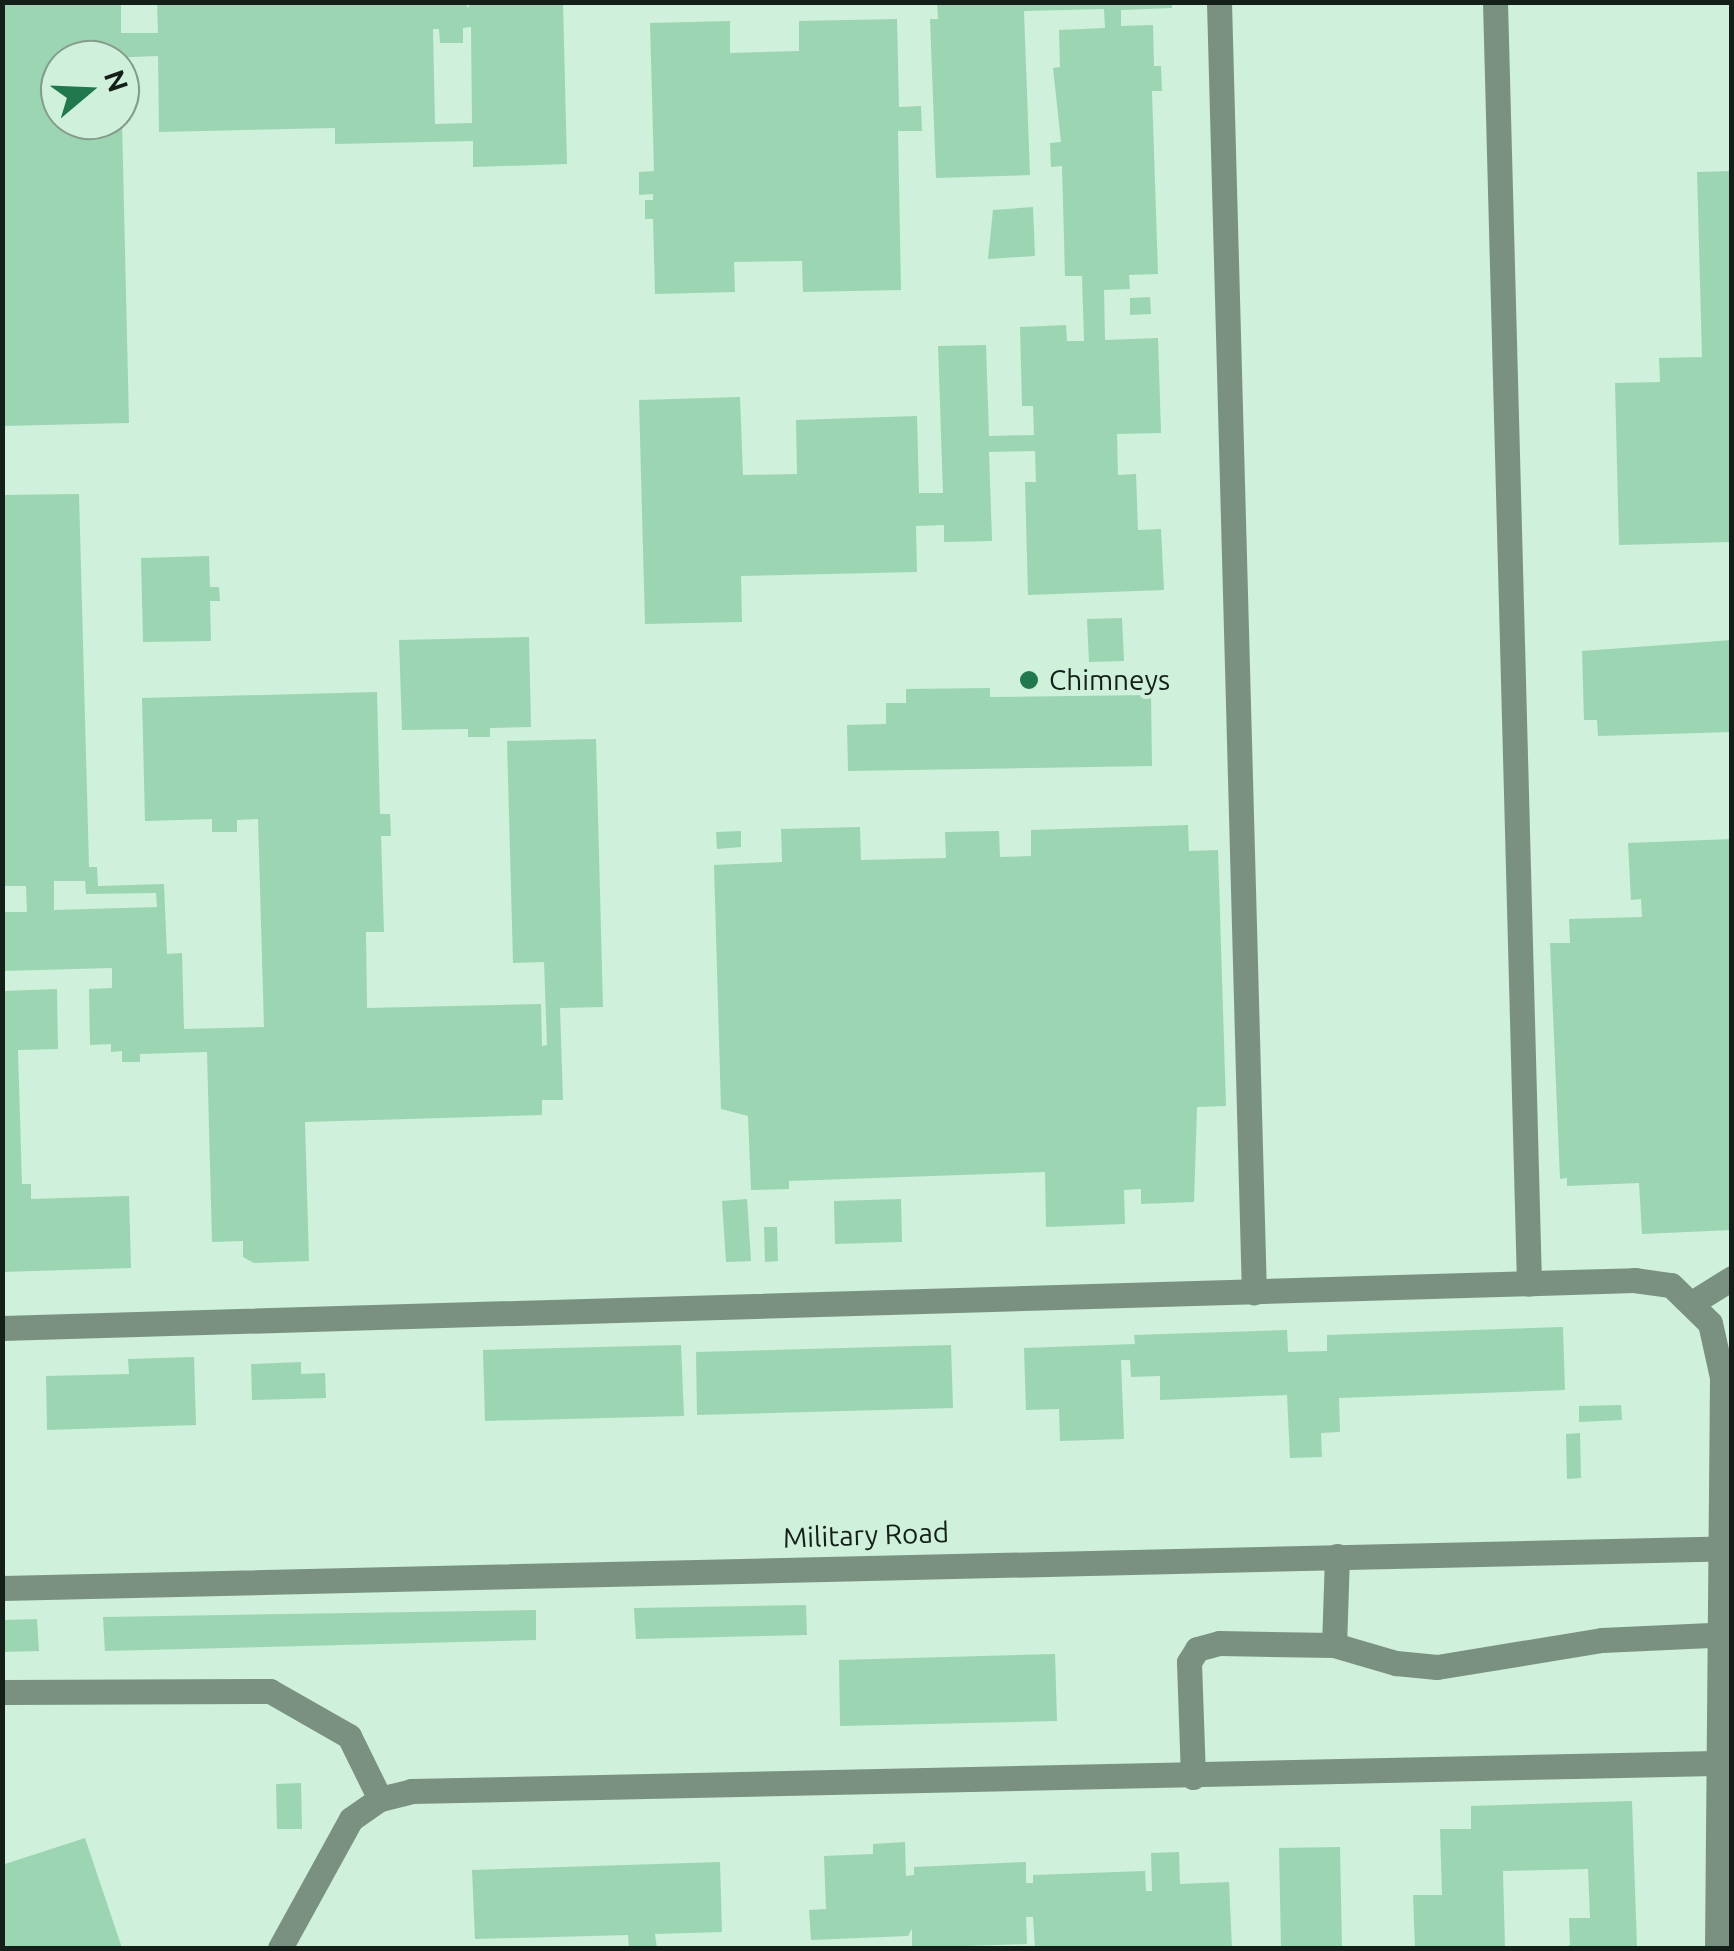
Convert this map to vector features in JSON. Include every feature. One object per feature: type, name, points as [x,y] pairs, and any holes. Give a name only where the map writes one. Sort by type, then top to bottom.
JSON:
[{"type":"street","points":[[1219,2],[1254,1293]]},
{"type":"street","points":[[1494,2],[1529,1284]]},
{"type":"street","points":[[1695,1301],[1732,1278]]},
{"type":"street","points":[[2,1328],[1660,1282],[1695,1301],[1714,1332],[1720,1362],[1728,1549],[1716,1763],[1717,1948]]},
{"type":"street","name":"Military Road","points":[[2,1588],[1728,1549]]},
{"type":"street","points":[[1334,1646],[1338,1556]]},
{"type":"street","points":[[1193,1778],[1188,1662],[1197,1649],[1334,1646],[1437,1667],[1602,1640],[1724,1634]]},
{"type":"street","points":[[2,1692],[270,1691],[355,1741],[380,1799]]},
{"type":"street","points":[[280,1948],[340,1833],[380,1799],[426,1790],[1193,1778],[1716,1763]]},
{"type":"building","points":[[2,2],[121,2],[121,33],[158,33],[157,2],[463,2],[469,8],[469,2],[563,2],[567,164],[473,167],[473,141],[335,144],[335,128],[159,132],[158,56],[140,57],[140,40],[40,40],[40,140],[122,140],[129,423],[2,426]],"holes":[[[471,27],[472,123],[435,124],[433,29],[439,29],[440,43],[463,43],[463,28]]]},
{"type":"building","points":[[937,2],[1172,2],[1172,8],[1121,10],[1121,26],[1153,25],[1154,66],[1161,66],[1162,91],[1152,91],[1158,274],[1129,275],[1130,289],[1104,290],[1105,340],[1158,338],[1161,433],[1117,434],[1118,475],[1136,474],[1138,530],[1161,529],[1164,590],[1028,595],[1025,482],[1036,482],[1035,451],[989,452],[992,541],[944,542],[944,525],[916,526],[917,572],[741,576],[742,622],[645,624],[639,400],[740,397],[743,475],[797,474],[796,420],[917,416],[919,493],[943,493],[938,346],[986,345],[989,436],[1034,435],[1033,406],[1022,406],[1020,327],[1066,325],[1067,341],[1084,341],[1082,276],[1065,276],[1062,166],[1051,167],[1050,143],[1061,142],[1053,68],[1060,67],[1059,30],[1105,28],[1104,9],[1024,11],[1030,175],[936,178],[930,19],[938,19]]},
{"type":"building","points":[[897,19],[899,107],[921,106],[922,131],[898,131],[901,290],[803,292],[802,261],[734,262],[735,292],[655,294],[653,219],[645,219],[645,200],[653,200],[653,194],[639,195],[639,172],[654,171],[650,23],[730,21],[730,53],[799,51],[799,21]]},
{"type":"building","points":[[1732,171],[1732,542],[1619,545],[1615,383],[1660,382],[1659,358],[1702,357],[1697,172]]},
{"type":"building","points":[[1033,207],[1035,256],[988,259],[993,210]]},
{"type":"building","points":[[1150,297],[1151,314],[1130,315],[1130,298]]},
{"type":"building","points":[[79,494],[89,867],[97,867],[98,886],[164,884],[167,954],[182,953],[184,1029],[264,1027],[258,819],[237,820],[237,832],[212,832],[212,819],[145,821],[142,698],[377,692],[380,814],[390,814],[391,836],[381,836],[384,932],[366,932],[367,1008],[541,1004],[542,1046],[547,1045],[544,962],[513,963],[507,741],[596,739],[603,1007],[560,1008],[563,1100],[542,1100],[542,1115],[305,1122],[309,1261],[254,1263],[243,1257],[243,1241],[212,1242],[207,1052],[140,1054],[140,1062],[122,1062],[122,1051],[111,1052],[111,1044],[90,1045],[89,989],[112,988],[112,968],[2,971],[2,912],[27,912],[26,886],[2,886],[2,495]],"holes":[[[54,881],[85,881],[86,894],[156,893],[157,907],[54,910]]]},
{"type":"building","points":[[209,556],[210,587],[219,587],[220,601],[210,601],[211,641],[143,642],[141,558]]},
{"type":"building","points":[[1122,618],[1124,661],[1089,662],[1087,619]]},
{"type":"building","points":[[529,637],[531,727],[490,728],[490,737],[468,737],[468,729],[402,730],[399,640]]},
{"type":"building","points":[[1732,640],[1732,732],[1598,736],[1597,720],[1584,720],[1582,651]]},
{"type":"building","points":[[990,688],[990,697],[1151,695],[1152,766],[848,771],[847,725],[886,724],[886,703],[906,703],[906,689]]},
{"type":"building","points":[[1188,825],[1189,851],[1218,850],[1226,1106],[1197,1107],[1194,1202],[1141,1204],[1141,1189],[1124,1190],[1125,1224],[1046,1227],[1045,1172],[789,1181],[789,1189],[751,1190],[748,1116],[721,1109],[714,865],[782,862],[781,829],[860,827],[861,860],[946,858],[945,832],[999,831],[1000,857],[1031,856],[1031,830]]},
{"type":"building","points":[[741,831],[741,847],[717,849],[716,832]]},
{"type":"building","points":[[1732,839],[1732,1230],[1642,1234],[1639,1183],[1567,1186],[1567,1178],[1560,1179],[1550,943],[1570,943],[1569,919],[1642,917],[1641,899],[1631,900],[1628,843]]},
{"type":"building","points":[[57,989],[58,1049],[18,1050],[22,1184],[31,1184],[31,1199],[129,1196],[131,1268],[2,1272],[2,991]]},
{"type":"building","points":[[747,1199],[751,1261],[726,1262],[722,1201]]},
{"type":"building","points":[[901,1199],[902,1242],[835,1244],[834,1201]]},
{"type":"building","points":[[764,1227],[777,1227],[778,1261],[765,1262]]},
{"type":"building","points":[[1563,1327],[1565,1390],[1339,1398],[1340,1432],[1321,1433],[1322,1457],[1290,1458],[1287,1395],[1160,1400],[1160,1376],[1131,1377],[1130,1360],[1121,1360],[1124,1439],[1060,1441],[1059,1409],[1026,1410],[1024,1348],[1135,1344],[1134,1335],[1287,1330],[1288,1352],[1327,1351],[1327,1335]]},
{"type":"building","points":[[681,1345],[684,1416],[485,1421],[483,1350]]},
{"type":"building","points":[[951,1345],[953,1408],[697,1415],[696,1352]]},
{"type":"building","points":[[194,1357],[196,1425],[47,1430],[46,1376],[129,1374],[128,1359]]},
{"type":"building","points":[[301,1362],[301,1374],[325,1373],[326,1398],[252,1400],[251,1364]]},
{"type":"building","points":[[1621,1405],[1622,1420],[1579,1422],[1579,1406]]},
{"type":"building","points":[[1580,1433],[1581,1478],[1567,1479],[1566,1434]]},
{"type":"building","points":[[806,1605],[807,1635],[636,1639],[634,1608]]},
{"type":"building","points":[[536,1610],[536,1640],[105,1651],[103,1617]]},
{"type":"building","points":[[37,1619],[39,1651],[2,1652],[2,1620]]},
{"type":"building","points":[[1055,1654],[1057,1721],[840,1726],[839,1660]]},
{"type":"building","points":[[301,1783],[302,1829],[277,1829],[276,1784]]},
{"type":"building","points":[[1632,1801],[1637,1948],[1562,1948],[1570,1945],[1569,1918],[1590,1918],[1588,1869],[1503,1871],[1505,1948],[1415,1948],[1413,1895],[1442,1895],[1440,1829],[1471,1829],[1471,1806]]},
{"type":"building","points":[[85,1838],[122,1948],[2,1948],[2,1865]]},
{"type":"building","points":[[905,1842],[906,1876],[914,1875],[914,1867],[1026,1862],[1026,1883],[1033,1883],[1033,1875],[1145,1871],[1146,1891],[1152,1891],[1151,1853],[1179,1852],[1180,1884],[1229,1882],[1232,1948],[1035,1948],[1033,1917],[1026,1917],[1027,1944],[912,1948],[912,1929],[908,1936],[811,1940],[809,1910],[826,1909],[824,1856],[873,1854],[873,1844]]},
{"type":"building","points":[[1340,1847],[1342,1948],[1281,1948],[1279,1848]]},
{"type":"building","points":[[720,1862],[722,1932],[655,1934],[657,1948],[629,1948],[628,1935],[475,1939],[472,1870]]},
{"type":"place","name":"Chimneys","points":[[1029,680]]}]
